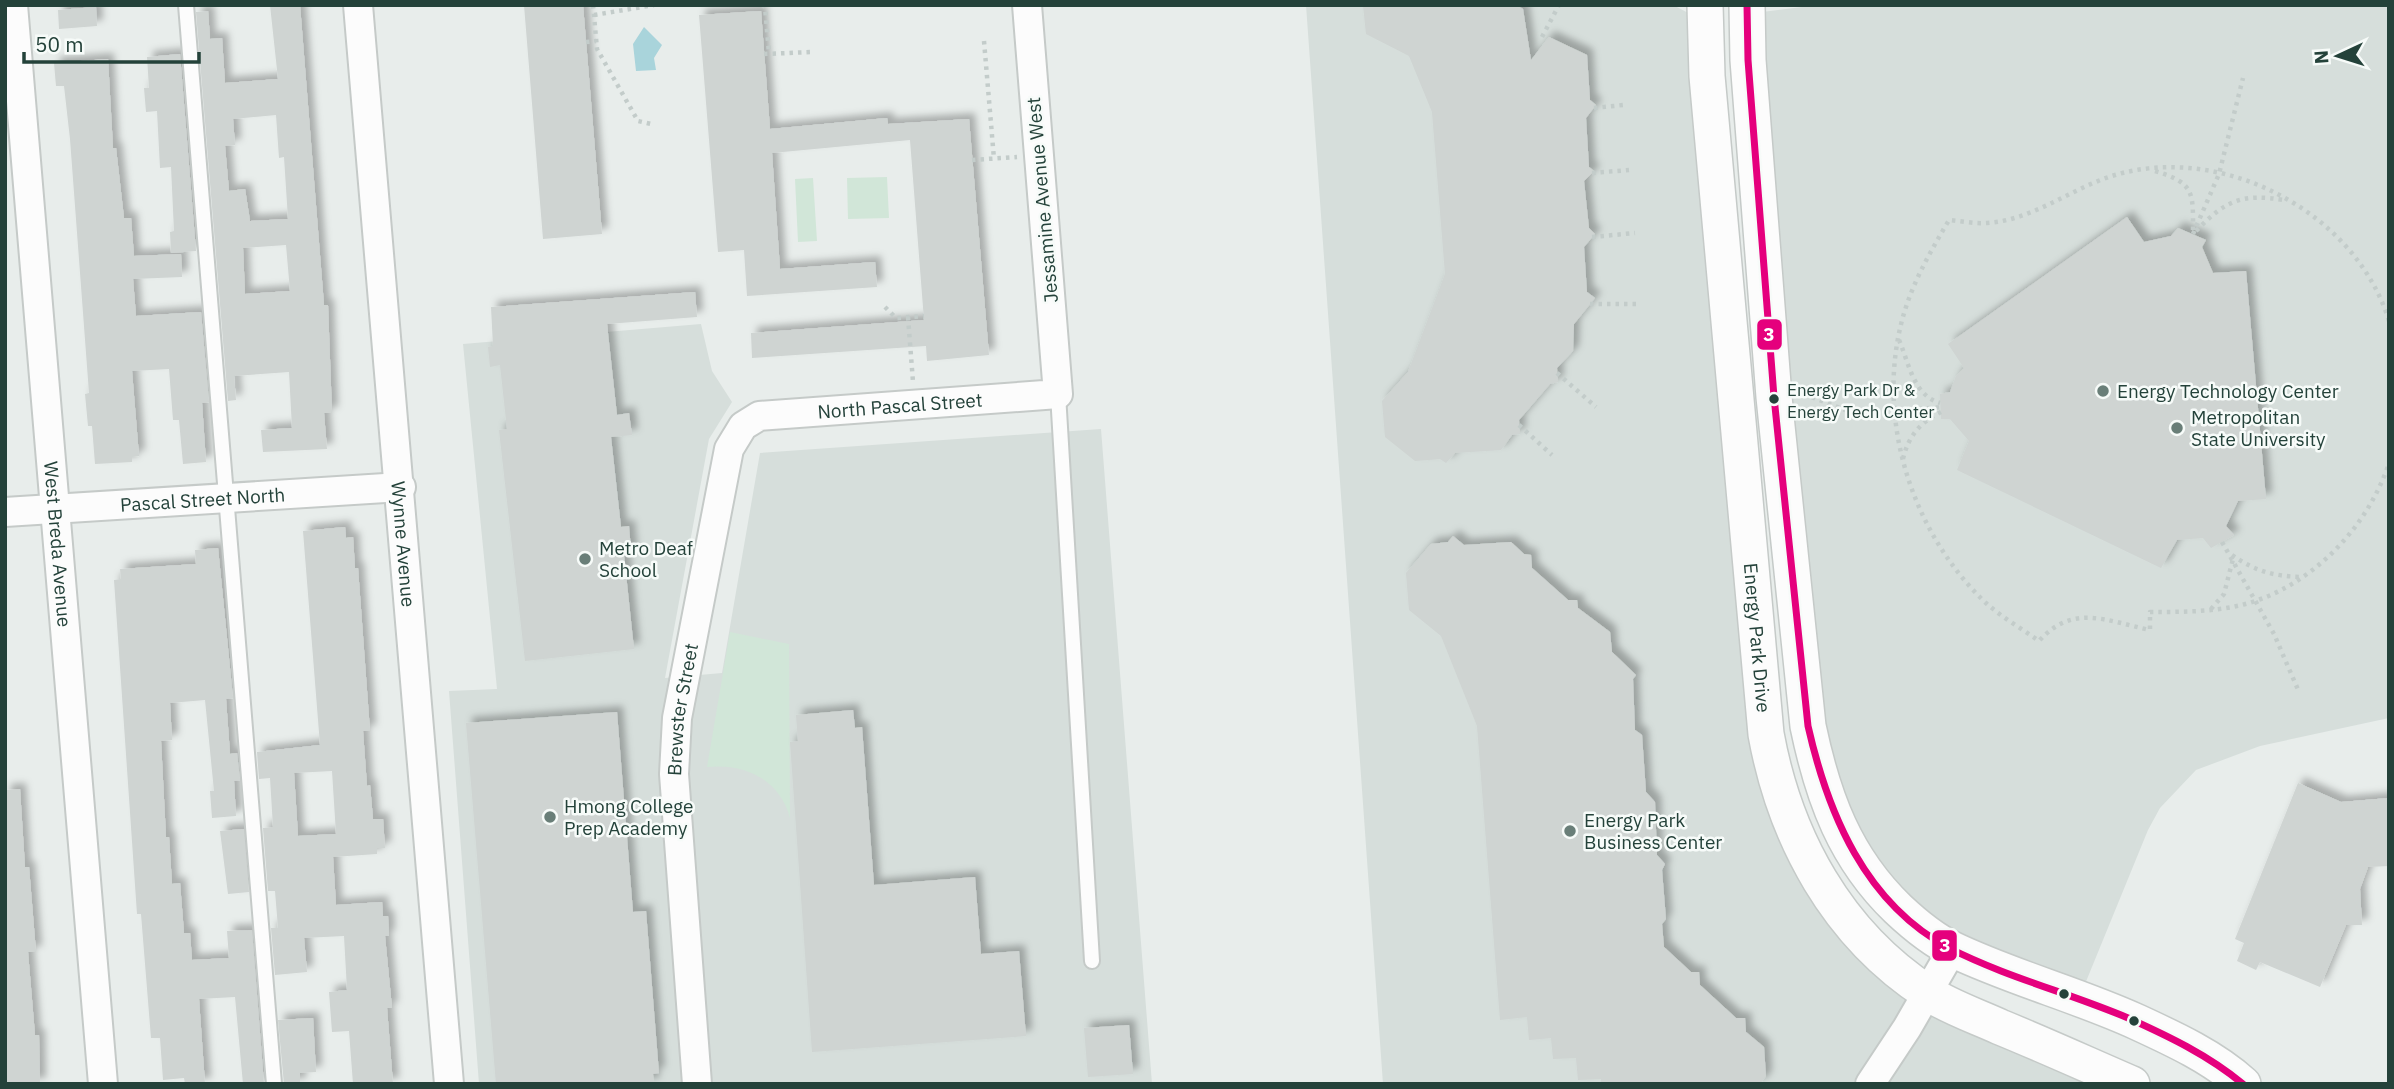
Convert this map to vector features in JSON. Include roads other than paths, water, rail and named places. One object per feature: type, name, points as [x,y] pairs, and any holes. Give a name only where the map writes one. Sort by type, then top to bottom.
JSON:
[{"type":"street","name":"West Breda Avenue","points":[[13,5],[103,1084]]},
{"type":"street","name":"Wynne Avenue","points":[[358,5],[401,487],[449,1084]]},
{"type":"street","name":"Jessamine Avenue West","points":[[1027,5],[1058,394]]},
{"type":"street","name":"Energy Park Drive","points":[[1705,5],[1707,76],[1766,734],[1772,767],[1789,824],[1828,895],[1880,954],[1928,993],[2132,1084]]},
{"type":"street","points":[[1747,5],[1749,76],[1774,397],[1808,726],[1817,767],[1835,821],[1854,859],[1871,881],[1918,928],[1952,950],[2099,1005],[2169,1037],[2231,1073],[2243,1084]]},
{"type":"street","name":"North Pascal Street","points":[[743,426],[759,416],[1058,394]]},
{"type":"street","name":"Brewster Street","points":[[697,1084],[675,829],[677,718],[729,449],[743,426]]},
{"type":"street","name":"Pascal Street North","points":[[5,512],[401,487]]},
{"type":"street","points":[[1870,1084],[1952,950]]},
{"type":"lane","points":[[186,5],[274,1084]]},
{"type":"lane","points":[[1058,394],[1092,961]]},
{"type":"water","points":[[644,27],[662,45],[654,58],[656,70],[636,71],[633,44]]},
{"type":"place","name":"Energy Technology Center","points":[[2103,391]]},
{"type":"place","name":"Energy Park Dr & Energy Tech Center","points":[[1774,399]]},
{"type":"place","name":"Metropolitan State University","points":[[2177,428]]},
{"type":"place","name":"Metro Deaf School","points":[[585,559]]},
{"type":"place","name":"Hmong College Prep Academy","points":[[550,817]]},
{"type":"place","name":"Energy Park Business Center","points":[[1570,831]]}]
